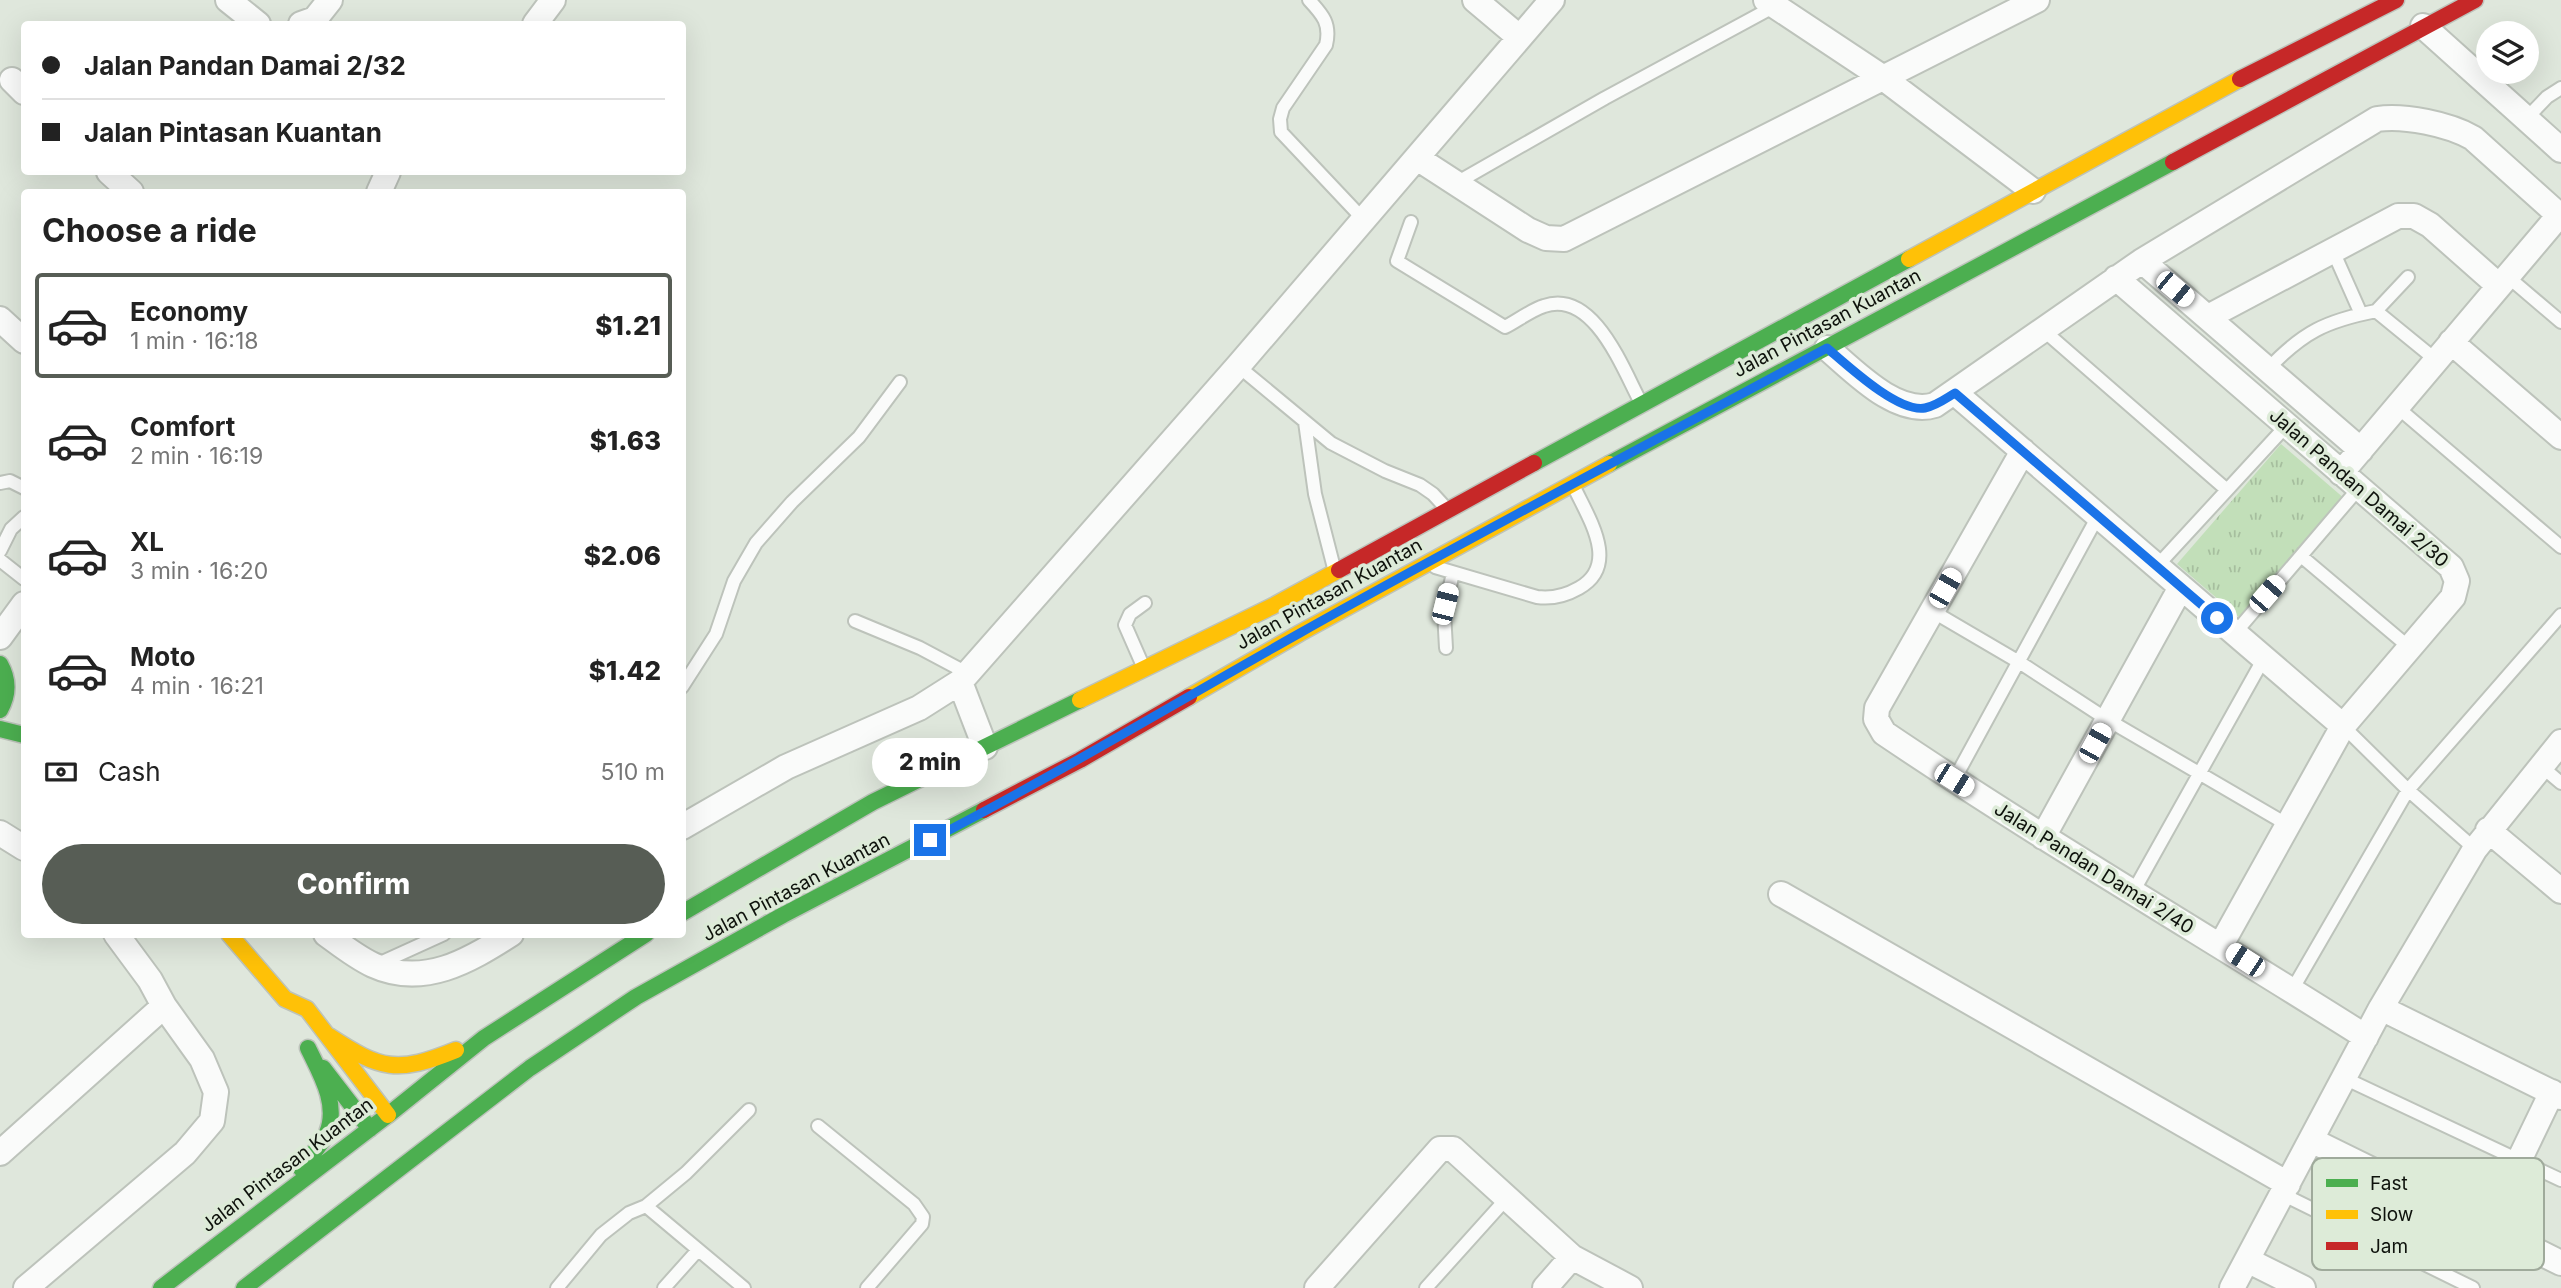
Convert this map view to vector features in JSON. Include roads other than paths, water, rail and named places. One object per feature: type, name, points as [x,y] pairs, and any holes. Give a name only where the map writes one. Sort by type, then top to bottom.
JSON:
[{"type":"main road","name":"Jalan Pintasan Kuantan","points":[[686,911],[873,802],[1144,670],[1334,572],[2241,78],[2396,0]]},
{"type":"main road","name":"Jalan Pintasan Kuantan","points":[[244,1288],[530,1068],[636,998],[783,915],[1080,760],[1300,633],[1572,484],[2474,0]]},
{"type":"main road","points":[[4,672],[21,694]]},
{"type":"main road","points":[[0,710],[6,698],[4,672]]},
{"type":"main road","points":[[0,729],[21,734]]},
{"type":"main road","points":[[232,938],[285,999],[295,1027],[308,1048],[370,1129]]},
{"type":"main road","name":"Jalan Pintasan Kuantan","points":[[162,1288],[370,1129],[387,1139],[388,1115],[444,1081],[484,1038],[640,938]]},
{"type":"main road","points":[[285,999],[307,1009],[388,1115]]},
{"type":"main road","points":[[329,1036],[373,1063],[401,1068],[420,1064],[484,1038]]},
{"type":"main road","points":[[286,1191],[328,1130],[329,1100],[308,1048]]},
{"type":"main road","points":[[460,1101],[472,1105],[488,1101]]},
{"type":"main road","points":[[412,1137],[452,1129]]},
{"type":"main road","points":[[378,1186],[388,1167],[388,1161]]},
{"type":"street","points":[[228,0],[254,21]]},
{"type":"street","points":[[309,21],[315,19],[330,0]]},
{"type":"street","points":[[537,21],[553,0]]},
{"type":"street","points":[[1475,0],[1519,37]]},
{"type":"street","points":[[686,825],[786,767],[919,708],[963,677],[1238,366],[1552,0]]},
{"type":"street","points":[[1417,158],[1458,182],[1528,230],[1546,238],[1563,239],[2037,0]]},
{"type":"street","points":[[1771,3],[1882,76],[2033,191]]},
{"type":"street","points":[[2423,26],[2561,150]]},
{"type":"street","points":[[1827,348],[1872,387],[1911,407],[1923,409],[1935,405],[2142,261],[2377,119],[2392,117],[2459,130],[2473,138],[2560,215],[2361,450],[2350,481]]},
{"type":"street","points":[[112,175],[128,189]]},
{"type":"street","points":[[2208,317],[2398,216],[2414,216],[2430,225],[2503,281]]},
{"type":"street","points":[[2142,261],[2361,450]]},
{"type":"street","name":"Jalan Pandan Damai 2/30","points":[[2116,278],[2451,567],[2457,581],[2453,597],[2343,726],[2221,945]]},
{"type":"street","points":[[0,319],[21,338]]},
{"type":"street","points":[[2444,351],[2561,437]]},
{"type":"street","points":[[1955,393],[2343,726]]},
{"type":"street","name":"Jalan Pandan Damai 2/40","points":[[2023,451],[1877,708],[1876,719],[1884,733],[2043,837],[2366,1037]]},
{"type":"street","points":[[2043,837],[2181,587]]},
{"type":"street","points":[[0,637],[21,608]]},
{"type":"street","points":[[963,677],[985,747]]},
{"type":"street","points":[[2232,1288],[2381,1008],[2482,840],[2561,742]]},
{"type":"street","points":[[0,833],[21,846]]},
{"type":"street","points":[[2482,840],[2561,891]]},
{"type":"street","points":[[1782,894],[2285,1189]]},
{"type":"street","points":[[26,1288],[185,1153],[212,1121],[216,1093],[202,1059],[119,938]]},
{"type":"street","points":[[332,938],[374,965],[411,975],[429,974],[452,967],[482,953],[505,938]]},
{"type":"street","points":[[0,1153],[164,1006]]},
{"type":"street","points":[[2381,1008],[2557,1095],[2521,1158]]},
{"type":"street","points":[[2311,1140],[2347,1158]]},
{"type":"street","points":[[1317,1288],[1440,1149],[1453,1149],[1572,1257],[1630,1288]]},
{"type":"street","points":[[2544,1255],[2561,1263]]},
{"type":"street","points":[[1545,1288],[1572,1257]]},
{"type":"street","points":[[2247,1260],[2304,1288]]},
{"type":"lane","points":[[1309,0],[1320,12],[1329,33],[1326,45],[1283,108],[1280,119],[1282,132],[1290,144],[1364,220]]},
{"type":"lane","points":[[1458,182],[1771,3]]},
{"type":"lane","points":[[2526,119],[2547,97],[2561,88]]},
{"type":"lane","points":[[1411,222],[1397,261],[1505,327],[1544,306],[1563,303],[1574,306],[1600,328],[1642,404]]},
{"type":"lane","points":[[2333,251],[2361,314]]},
{"type":"lane","points":[[2376,312],[2408,277]]},
{"type":"lane","points":[[2503,281],[2561,322]]},
{"type":"lane","points":[[2268,369],[2311,331],[2361,314],[2376,312],[2444,351]]},
{"type":"lane","points":[[2042,329],[2227,490]]},
{"type":"lane","points":[[1238,366],[1331,443],[1385,471],[1420,485],[1433,494],[1447,511]]},
{"type":"lane","points":[[686,681],[716,634],[734,580],[756,543],[792,502],[859,437],[900,382]]},
{"type":"lane","points":[[2396,407],[2561,547]]},
{"type":"lane","points":[[1305,422],[1315,494],[1334,572]]},
{"type":"lane","points":[[2157,566],[2287,425]]},
{"type":"lane","points":[[0,483],[10,481],[21,486]]},
{"type":"lane","points":[[2235,633],[2301,556],[2350,481]]},
{"type":"lane","points":[[1425,564],[1549,599],[1563,596],[1581,587],[1594,576],[1601,563],[1601,551],[1572,484]]},
{"type":"lane","points":[[1954,780],[2098,516]]},
{"type":"lane","points":[[0,551],[11,529],[21,520]]},
{"type":"lane","points":[[2301,556],[2410,648]]},
{"type":"lane","points":[[0,560],[21,577]]},
{"type":"lane","points":[[1446,648],[1444,612],[1453,573]]},
{"type":"lane","points":[[1144,670],[1125,625],[1130,614],[1145,603]]},
{"type":"lane","points":[[1932,611],[2019,662],[2108,720],[2288,825]]},
{"type":"lane","points":[[2292,990],[2408,790],[2561,615]]},
{"type":"lane","points":[[855,621],[920,648],[963,677]]},
{"type":"lane","points":[[2133,892],[2264,658]]},
{"type":"lane","points":[[2343,726],[2408,790],[2482,840]]},
{"type":"lane","points":[[2541,766],[2561,783]]},
{"type":"lane","points":[[374,965],[435,938]]},
{"type":"lane","points":[[2344,1078],[2511,1158]]},
{"type":"lane","points":[[557,1288],[601,1235],[629,1213],[646,1206],[686,1173],[749,1110]]},
{"type":"lane","points":[[818,1126],[914,1204],[923,1217],[922,1224],[867,1288]]},
{"type":"lane","points":[[2544,1173],[2561,1180]]},
{"type":"lane","points":[[2285,1189],[2312,1203]]},
{"type":"lane","points":[[1426,1288],[1507,1198]]},
{"type":"lane","points":[[646,1206],[744,1288]]},
{"type":"lane","points":[[664,1288],[698,1250]]},
{"type":"lane","points":[[2439,1270],[2473,1288]]}]
